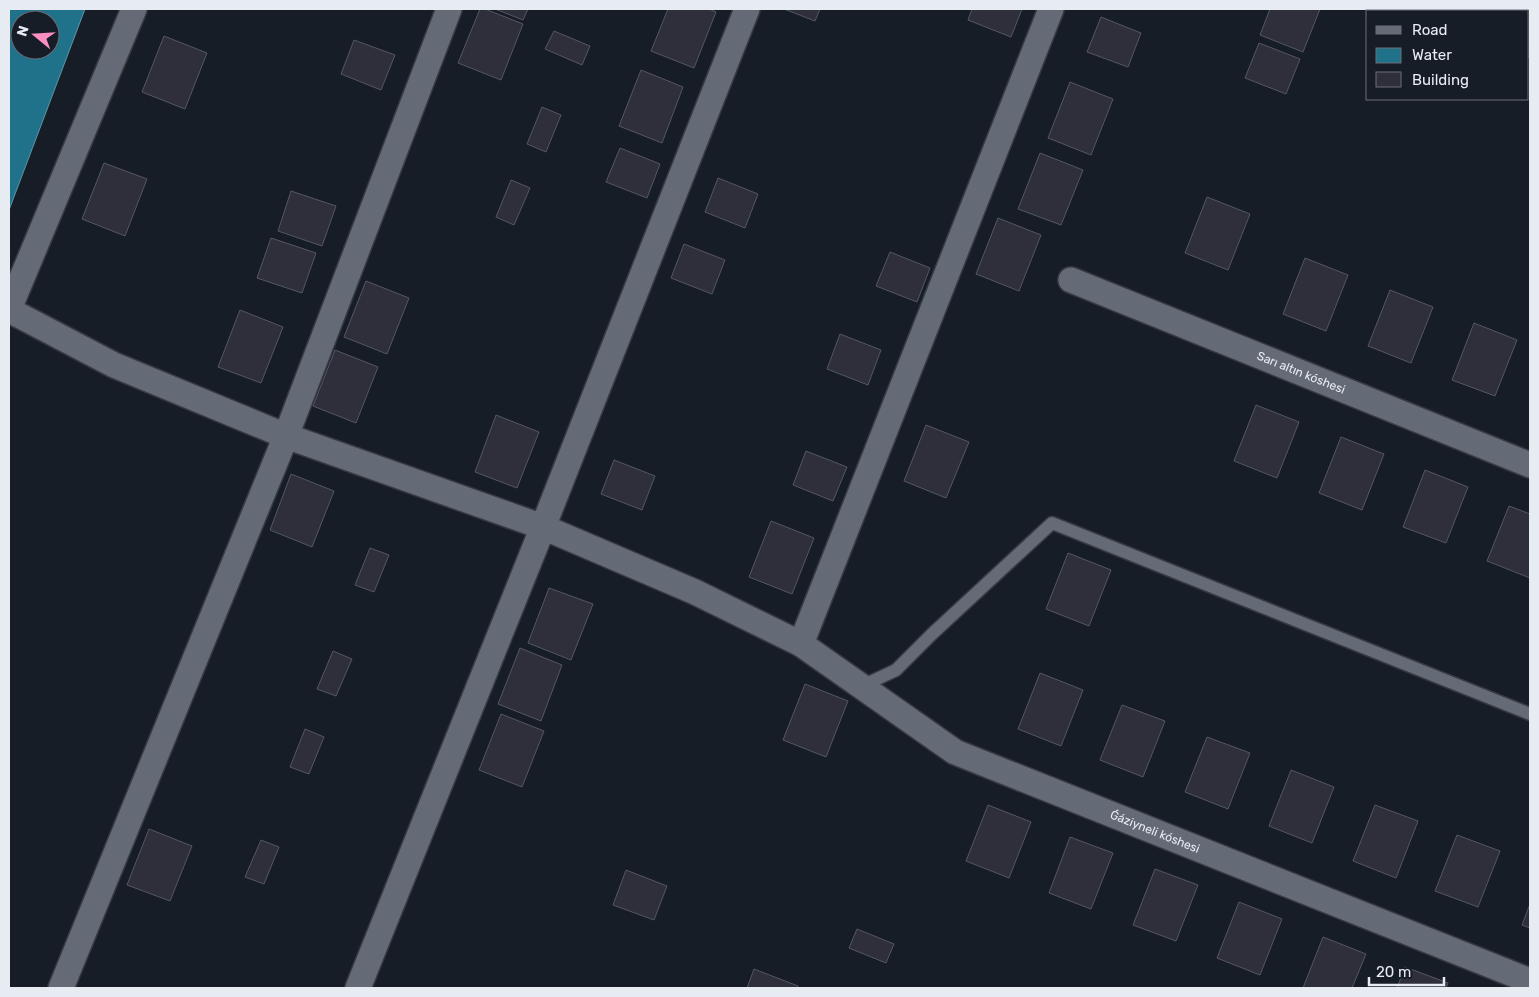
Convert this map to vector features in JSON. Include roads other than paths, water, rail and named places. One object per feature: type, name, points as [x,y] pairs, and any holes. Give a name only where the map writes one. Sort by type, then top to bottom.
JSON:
[{"type":"street","points":[[9,309],[134,9]]},
{"type":"street","points":[[61,988],[286,436],[449,9]]},
{"type":"street","points":[[358,988],[543,527],[747,9]]},
{"type":"street","points":[[801,644],[1051,9]]},
{"type":"street","name":"Sarı altın kóshesi","points":[[1071,280],[1530,465]]},
{"type":"street","name":"Ǵáziyneli kóshesi","points":[[9,309],[114,365],[286,436],[543,527],[695,592],[801,644],[955,752],[1530,981]]},
{"type":"lane","points":[[862,686],[896,670],[932,634],[1052,523],[1530,714]]},
{"type":"water","points":[[9,9],[85,9],[9,210]]}]
